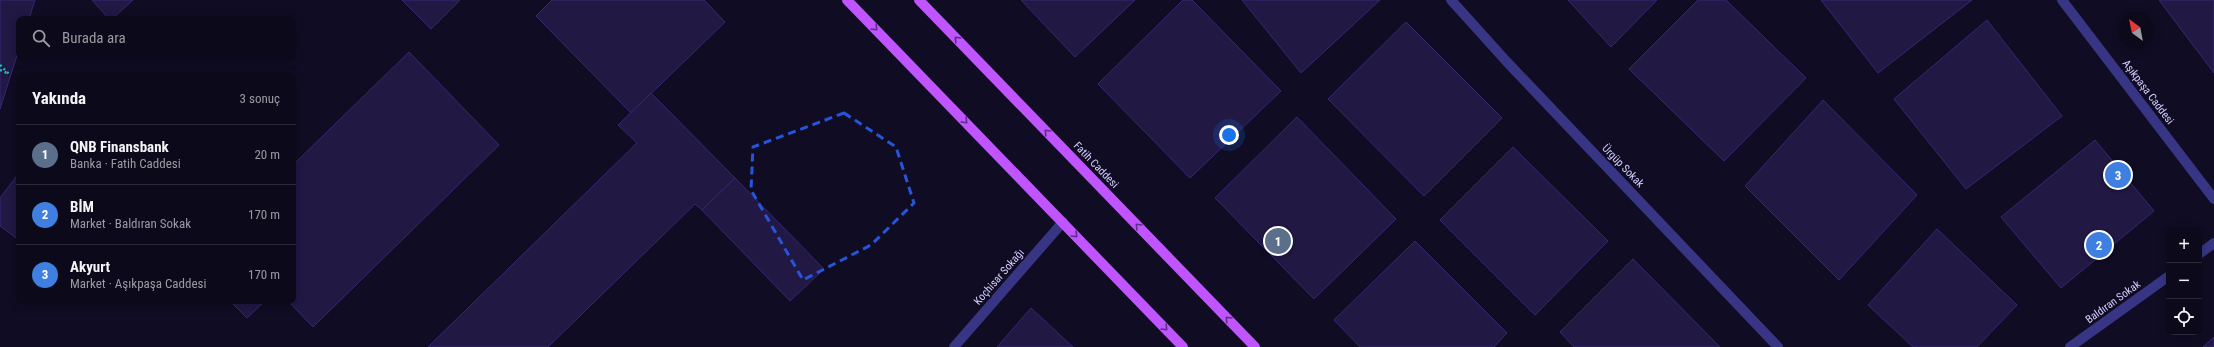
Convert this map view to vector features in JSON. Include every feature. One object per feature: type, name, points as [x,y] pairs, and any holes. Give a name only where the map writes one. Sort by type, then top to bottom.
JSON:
[{"type":"main road","points":[[847,0],[1183,347]]},
{"type":"main road","name":"Fatih Caddesi","points":[[918,0],[1255,347]]},
{"type":"street","name":"Ürgüp Sokak","points":[[1451,0],[1507,62],[1778,347]]},
{"type":"street","name":"Aşıkpaşa Caddesi","points":[[2062,0],[2214,199]]},
{"type":"street","name":"Koçhisar Sokağı","points":[[954,347],[1062,222]]},
{"type":"street","points":[[2202,252],[2214,243]]},
{"type":"street","name":"Baldıran Sokak","points":[[2070,347],[2166,278]]},
{"type":"path","points":[[0,65],[9,74],[0,70]]},
{"type":"highlighted area","points":[[844,113],[896,147],[914,203],[871,245],[803,280],[751,190],[753,147]]},
{"type":"building","points":[[0,0],[35,0],[30,16],[16,16],[16,58],[0,109]]},
{"type":"building","points":[[92,0],[133,0],[115,16],[106,16]]},
{"type":"building","points":[[402,0],[460,0],[431,29]]},
{"type":"building","points":[[552,0],[704,0],[725,22],[631,113],[536,16]]},
{"type":"building","points":[[1021,0],[1135,0],[1075,57]]},
{"type":"building","points":[[1183,0],[1192,0],[1281,91],[1190,178],[1098,84]]},
{"type":"building","points":[[1242,0],[1380,0],[1301,73]]},
{"type":"building","points":[[1568,0],[1657,0],[1611,47]]},
{"type":"building","points":[[1698,0],[1726,0],[1806,78],[1724,161],[1629,69]]},
{"type":"building","points":[[1821,0],[1972,0],[1878,73]]},
{"type":"building","points":[[2159,0],[2214,0],[2214,73]]},
{"type":"building","points":[[1987,20],[2062,116],[1966,189],[1894,99]]},
{"type":"building","points":[[1406,22],[1502,118],[1424,196],[1328,99]]},
{"type":"building","points":[[409,52],[499,145],[313,327],[291,304],[296,304],[296,162]]},
{"type":"building","points":[[651,93],[735,178],[702,210],[695,204],[548,347],[428,347],[637,143],[618,125]]},
{"type":"building","points":[[1823,100],[1917,195],[1839,280],[1745,186]]},
{"type":"building","points":[[1297,117],[1396,219],[1314,299],[1215,198]]},
{"type":"building","points":[[2095,140],[2154,211],[2061,288],[2001,217]]},
{"type":"building","points":[[1513,147],[1608,241],[1535,315],[1440,220]]},
{"type":"building","points":[[16,177],[16,238],[0,226],[0,198]]},
{"type":"building","points":[[735,178],[824,269],[790,301],[702,210]]},
{"type":"building","points":[[1937,229],[2017,305],[1977,347],[1913,347],[1868,305]]},
{"type":"building","points":[[1415,241],[1507,333],[1494,347],[1360,347],[1334,320]]},
{"type":"building","points":[[1633,259],[1720,347],[1574,347],[1560,332]]},
{"type":"building","points":[[233,304],[262,304],[247,318]]},
{"type":"building","points":[[1031,308],[1073,347],[997,347]]},
{"type":"building","points":[[2214,337],[2214,347],[2203,347]]},
{"type":"place","name":"Akyurt","points":[[2118,175]]},
{"type":"place","name":"QNB Finansbank","points":[[1278,241]]},
{"type":"place","name":"BİM","points":[[2099,245]]}]
